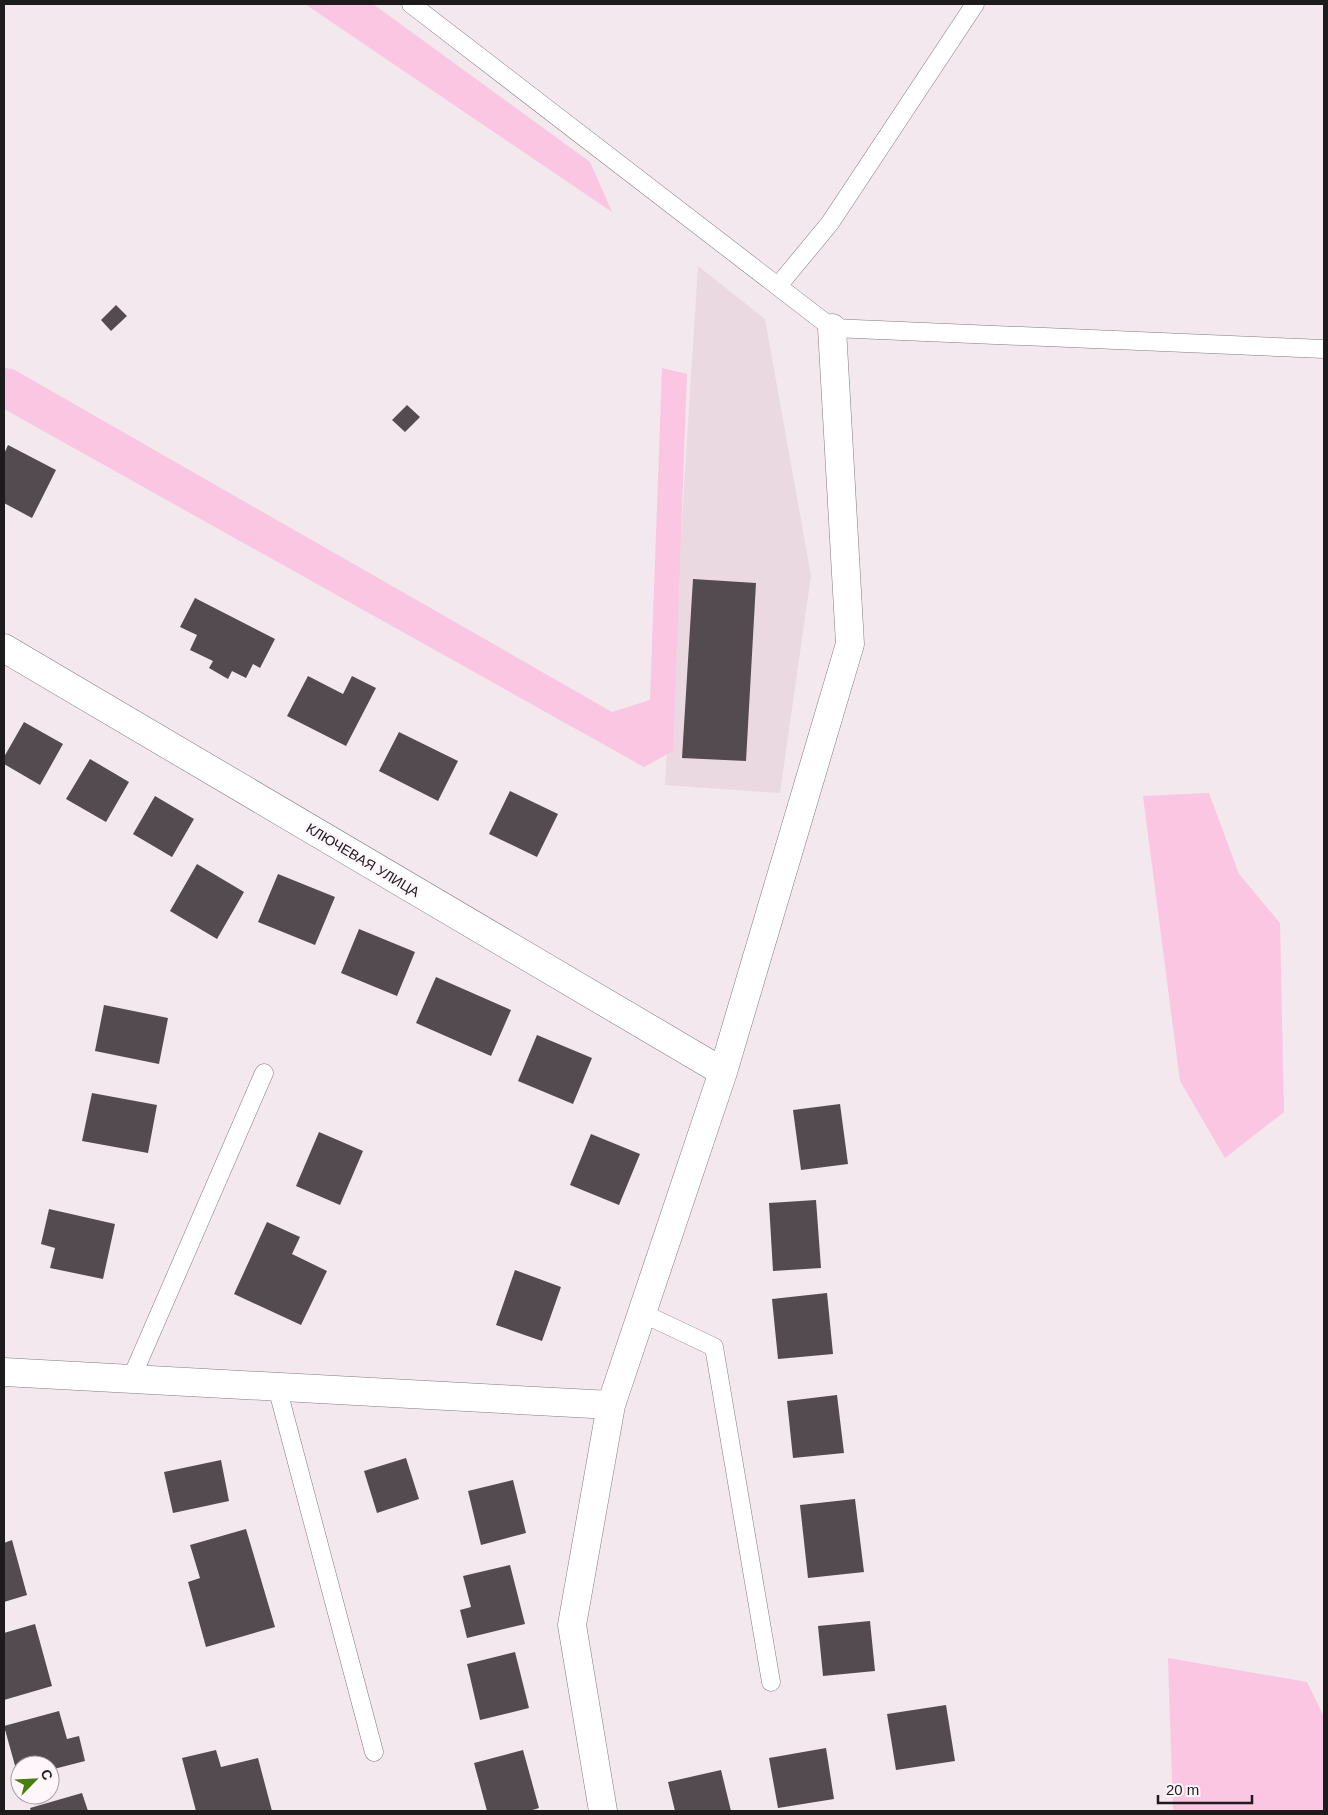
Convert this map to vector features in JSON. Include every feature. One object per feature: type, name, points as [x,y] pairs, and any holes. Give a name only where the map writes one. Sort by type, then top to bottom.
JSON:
[{"type":"street","points":[[603,1811],[572,1625],[611,1405],[723,1072],[850,644],[832,328]]},
{"type":"street","name":"КЛЮЧЕВАЯ УЛИЦА","points":[[4,648],[723,1072]]},
{"type":"street","points":[[4,1372],[611,1405]]},
{"type":"lane","points":[[411,4],[832,328],[1324,349]]},
{"type":"lane","points":[[778,286],[830,223],[975,4]]},
{"type":"lane","points":[[131,1379],[264,1073]]},
{"type":"lane","points":[[642,1313],[714,1347],[771,1682]]},
{"type":"lane","points":[[277,1387],[374,1752]]},
{"type":"shaded area","points":[[305,4],[373,4],[590,162],[612,212]]},
{"type":"shaded area","points":[[698,266],[765,319],[811,576],[780,793],[665,785]]},
{"type":"shaded area","points":[[4,368],[13,369],[612,712],[650,700],[662,368],[687,374],[673,751],[644,767],[4,409]]},
{"type":"shaded area","points":[[1209,793],[1239,874],[1280,923],[1284,1112],[1225,1158],[1180,1081],[1143,796]]},
{"type":"shaded area","points":[[1168,1658],[1307,1682],[1324,1717],[1324,1811],[1173,1811]]},
{"type":"building","points":[[116,305],[127,316],[111,331],[101,320]]},
{"type":"building","points":[[407,405],[420,417],[405,432],[392,420]]},
{"type":"building","points":[[8,445],[56,470],[32,518],[4,503],[4,454]]},
{"type":"building","points":[[693,579],[756,583],[746,761],[682,758]]},
{"type":"building","points":[[195,598],[275,639],[260,668],[253,664],[246,678],[232,671],[228,679],[209,668],[213,661],[190,650],[197,635],[180,627]]},
{"type":"building","points":[[308,676],[343,694],[352,676],[376,688],[346,746],[287,716]]},
{"type":"building","points":[[24,722],[63,744],[40,785],[4,764],[4,757]]},
{"type":"building","points":[[399,732],[458,761],[438,801],[379,771]]},
{"type":"building","points":[[90,759],[129,782],[106,822],[66,799]]},
{"type":"building","points":[[510,791],[558,814],[537,857],[489,834]]},
{"type":"building","points":[[155,796],[194,819],[172,857],[133,834]]},
{"type":"building","points":[[197,864],[244,892],[217,939],[170,911]]},
{"type":"building","points":[[278,874],[335,897],[315,945],[258,922]]},
{"type":"building","points":[[359,929],[415,952],[397,996],[341,973]]},
{"type":"building","points":[[436,977],[511,1010],[491,1056],[416,1023]]},
{"type":"building","points":[[104,1005],[168,1018],[159,1064],[95,1051]]},
{"type":"building","points":[[537,1035],[592,1058],[573,1104],[518,1081]]},
{"type":"building","points":[[92,1093],[157,1105],[148,1153],[82,1141]]},
{"type":"building","points":[[840,1104],[848,1164],[801,1170],[793,1110]]},
{"type":"building","points":[[319,1132],[363,1151],[340,1205],[296,1186]]},
{"type":"building","points":[[591,1134],[640,1154],[619,1205],[570,1185]]},
{"type":"building","points":[[816,1200],[821,1268],[773,1271],[769,1203]]},
{"type":"building","points":[[49,1209],[115,1224],[103,1279],[50,1268],[55,1248],[41,1244]]},
{"type":"building","points":[[267,1222],[300,1237],[292,1254],[327,1271],[301,1325],[234,1294]]},
{"type":"building","points":[[515,1270],[561,1287],[542,1341],[496,1325]]},
{"type":"building","points":[[827,1293],[833,1354],[778,1359],[772,1299]]},
{"type":"building","points":[[837,1395],[844,1453],[793,1458],[787,1401]]},
{"type":"building","points":[[406,1458],[419,1499],[377,1513],[364,1471]]},
{"type":"building","points":[[221,1460],[229,1501],[173,1513],[164,1472]]},
{"type":"building","points":[[513,1480],[526,1533],[481,1545],[468,1491]]},
{"type":"building","points":[[855,1499],[864,1572],[808,1578],[800,1505]]},
{"type":"building","points":[[246,1529],[275,1627],[206,1647],[188,1582],[200,1578],[190,1545]]},
{"type":"building","points":[[12,1540],[27,1595],[4,1602],[4,1543]]},
{"type":"building","points":[[510,1565],[525,1624],[467,1638],[460,1610],[471,1607],[463,1576]]},
{"type":"building","points":[[870,1621],[875,1671],[823,1676],[818,1626]]},
{"type":"building","points":[[35,1624],[52,1686],[4,1700],[4,1633]]},
{"type":"building","points":[[515,1652],[529,1708],[480,1720],[467,1664]]},
{"type":"building","points":[[946,1705],[955,1761],[896,1770],[887,1714]]},
{"type":"building","points":[[59,1711],[67,1739],[79,1736],[85,1761],[60,1767],[60,1755],[12,1755],[4,1726]]},
{"type":"building","points":[[826,1748],[834,1799],[778,1808],[769,1758]]},
{"type":"building","points":[[216,1750],[221,1767],[258,1758],[272,1811],[196,1811],[182,1758]]},
{"type":"building","points":[[523,1750],[539,1808],[529,1811],[487,1811],[474,1763]]},
{"type":"building","points":[[721,1770],[731,1811],[675,1811],[668,1782]]},
{"type":"building","points":[[82,1793],[88,1811],[31,1811],[30,1808],[40,1805],[60,1805],[60,1799]]}]
